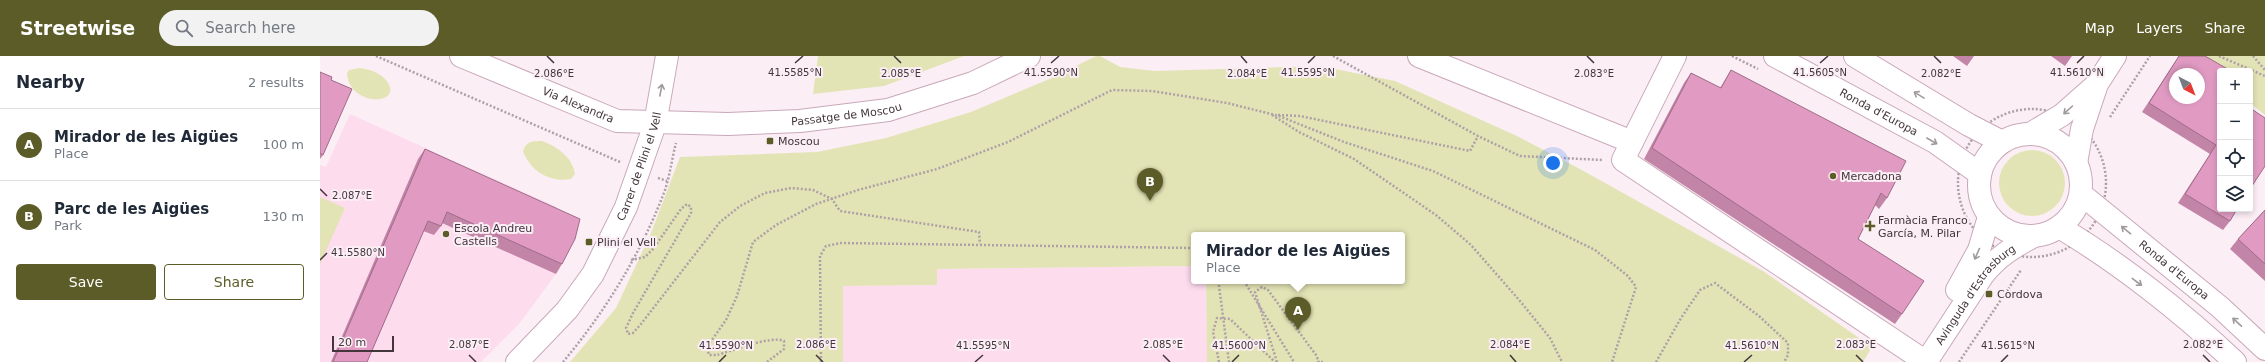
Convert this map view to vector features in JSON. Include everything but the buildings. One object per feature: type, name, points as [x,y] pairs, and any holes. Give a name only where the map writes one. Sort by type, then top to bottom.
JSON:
[{"type":"street","name":"Via Alexandra","points":[[461,56],[617,121],[655,124]]},
{"type":"street","name":"Carrer de Plini el Vell","points":[[517,362],[567,310],[593,274],[626,207],[655,124],[667,56]]},
{"type":"street","name":"Passatge de Moscou","points":[[655,124],[728,124],[800,121],[888,110],[973,83],[1029,56]]},
{"type":"street","points":[[1420,56],[1628,151],[1918,360]]},
{"type":"street","points":[[1628,151],[1675,56]]},
{"type":"street","name":"Ronda d'Europa","points":[[1774,56],[1935,142],[1980,174]]},
{"type":"street","points":[[1855,56],[1980,131],[2002,142]]},
{"type":"street","points":[[2076,163],[2082,129],[2097,84],[2115,56]]},
{"type":"street","points":[[2030,134],[2062,115],[2097,84]]},
{"type":"street","points":[[2030,134],[2042,135],[2058,141],[2071,154],[2076,163],[2082,182],[2079,205],[2072,216],[2059,227],[2046,234],[2031,247],[2007,232],[1989,216],[1979,191],[1980,174],[1987,156],[2002,142],[2017,136],[2030,134]]},
{"type":"street","name":"Ronda d'Europa","points":[[2081,194],[2220,307],[2265,349]]},
{"type":"street","name":"Avinguda d'Estrasburg","points":[[1918,360],[1967,274],[1983,237],[1989,216]]},
{"type":"street","points":[[2059,227],[2079,239],[2200,329],[2235,362]]},
{"type":"street","name":"Avinguda d'Estrasburg","points":[[1918,360],[1983,275],[2006,251],[2031,247]]},
{"type":"path","points":[[376,56],[638,170],[667,181]]},
{"type":"path","points":[[1333,56],[1478,136],[1520,156],[1586,160],[1628,151]]},
{"type":"path","points":[[2107,122],[2150,56]]},
{"type":"path","points":[[2219,56],[2265,76]]},
{"type":"path","points":[[2253,56],[2265,70]]},
{"type":"path","points":[[767,362],[784,348],[784,341],[779,339],[767,341],[717,355],[709,355],[707,347],[726,320],[734,302],[752,242],[776,225],[816,204],[858,190],[937,169],[1008,142],[1112,90],[1160,92],[1227,103],[1270,114],[1344,142],[1434,172],[1595,250],[1628,276],[1636,287],[1612,362]]},
{"type":"path","points":[[2030,108],[2048,110],[2062,115],[2072,120],[2082,129],[2094,141],[2102,156],[2105,170],[2106,193],[2097,220],[2088,232],[2068,248],[2052,254],[2031,247],[2016,255],[1991,245],[1974,228],[1963,210],[1958,191],[1959,172],[1965,151],[1976,134],[1980,131],[1998,116],[2012,111],[2030,108]]},
{"type":"path","points":[[1270,114],[1300,116],[1470,150],[1478,136]]},
{"type":"path","points":[[1270,114],[1299,132],[1354,159],[1436,215],[1471,245],[1520,301],[1550,338],[1562,362]]},
{"type":"path","points":[[562,362],[610,299],[631,260],[667,181],[681,124]]},
{"type":"path","points":[[631,260],[645,257],[653,249],[682,209],[688,204],[691,207],[691,213],[628,323],[626,328],[628,334],[633,333],[642,324],[720,222],[740,206],[765,193],[791,188],[813,190],[832,199],[840,211],[979,232],[980,244]]},
{"type":"path","points":[[821,362],[820,256],[826,246],[841,243],[1191,248]]},
{"type":"path","points":[[1959,362],[2031,247]]},
{"type":"path","points":[[1219,284],[1229,362]]},
{"type":"path","points":[[1246,284],[1294,362]]},
{"type":"path","points":[[1656,362],[1681,318],[1700,290],[1715,284],[1759,316],[1788,343],[1788,355],[1784,362]]},
{"type":"path","points":[[1276,362],[1255,292],[1262,287],[1268,290],[1316,355],[1318,362],[1325,362]]},
{"type":"path","points":[[1218,362],[1213,332],[1217,318],[1230,319],[1276,362]]},
{"type":"shaded area","name":"Escola Andreu Castells","points":[[350,114],[557,207],[552,219],[556,274],[519,324],[481,362],[320,362],[320,165],[326,167]]},
{"type":"shaded area","points":[[1191,266],[1191,284],[1206,284],[1207,362],[843,362],[843,286],[937,285],[937,269]]},
{"type":"green space","points":[[818,56],[964,56],[884,86],[813,94]]},
{"type":"green space","points":[[1096,56],[1100,56],[1120,67],[1155,71],[1320,66],[1395,81],[1517,136],[1580,169],[1763,271],[1872,347],[1863,362],[1207,362],[1206,284],[1405,284],[1405,232],[1191,232],[1191,266],[937,269],[937,285],[843,286],[843,362],[570,362],[616,308],[651,233],[680,157],[817,152],[886,138],[971,112],[1054,77]]},
{"type":"green space","points":[[2182,56],[2265,56],[2265,115],[2253,105],[2253,68],[2217,68],[2217,70]]},
{"type":"green space","points":[[359,68],[373,71],[385,79],[390,88],[389,94],[384,98],[375,99],[366,98],[357,93],[350,85],[347,73],[349,70]]},
{"type":"green space","points":[[542,141],[563,153],[571,163],[575,174],[571,179],[563,180],[548,177],[536,170],[530,164],[523,151],[524,148],[530,142]]},
{"type":"green space","points":[[2026,150],[2038,150],[2045,152],[2056,159],[2063,170],[2065,183],[2063,196],[2056,207],[2045,214],[2038,216],[2026,216],[2019,214],[2008,207],[2001,196],[1999,189],[1999,177],[2001,170],[2008,159],[2019,152]]},
{"type":"green space","points":[[320,197],[345,208],[320,264]]},
{"type":"place","name":"Moscou","points":[[770,141]]},
{"type":"place","name":"Mercadona","points":[[1833,176]]},
{"type":"place","name":"Parc de les Aigües","points":[[1150,201]]},
{"type":"place","name":"Farmàcia Franco García, M. Pilar","points":[[1870,226]]},
{"type":"place","name":"Escola Andreu Castells","points":[[446,234]]},
{"type":"place","name":"Plini el Vell","points":[[589,242]]},
{"type":"place","name":"Còrdova","points":[[1989,294]]},
{"type":"place","name":"Mirador de les Aigües","points":[[1298,330]]}]
